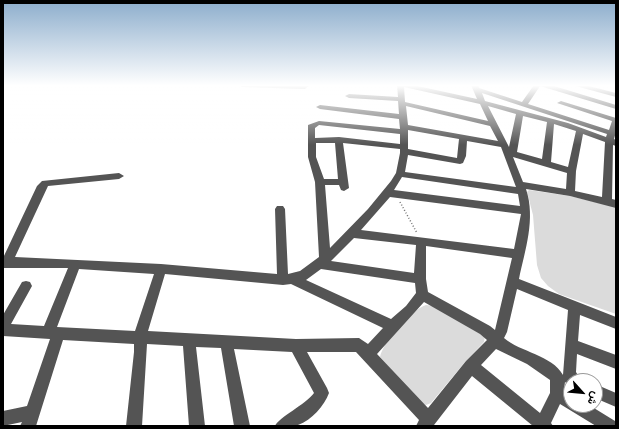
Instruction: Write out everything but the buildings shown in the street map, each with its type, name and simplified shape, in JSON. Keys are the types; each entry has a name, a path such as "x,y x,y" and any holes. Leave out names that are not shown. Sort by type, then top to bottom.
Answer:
{"street":[{"path":"119,176 45,183 42,186 5,262 160,269 288,279 304,275 323,262 350,233 391,194 400,174 403,149 404,125 402,105"},
{"path":"417,105 494,124"},
{"path":"26,286 3,328 296,346 359,345 426,424 501,332 524,231 526,211 521,188 508,150 484,105"},
{"path":"492,105 612,139"},
{"path":"527,105 612,139"},
{"path":"400,174 570,193 611,203 612,139 616,120 568,105"},
{"path":"320,107 463,137 572,170"},
{"path":"508,150 520,113"},
{"path":"546,163 551,121"},
{"path":"323,262 320,182 312,157 311,127 319,123 404,125"},
{"path":"570,193 572,170 580,130"},
{"path":"311,141 339,140 403,149 460,161 462,156 463,137"},
{"path":"320,182 344,185 339,140"},
{"path":"391,194 526,211"},
{"path":"280,209 288,279"},
{"path":"350,233 518,254"},
{"path":"368,354 393,326 410,310 422,295 420,279 421,241"},
{"path":"323,262 420,279"},
{"path":"3,419 30,419 53,332 75,264"},
{"path":"134,426 141,352 140,337 160,269"},
{"path":"288,279 393,326"},
{"path":"512,282 616,323"},
{"path":"422,295 485,330 503,346 532,359 563,381"},
{"path":"567,373 572,345 574,306"},
{"path":"190,340 198,426"},
{"path":"226,342 242,426"},
{"path":"572,345 616,362"},
{"path":"283,426 295,419 319,400 322,393 296,346"},
{"path":"472,366 544,425 563,387"},
{"path":"603,394 616,400"},
{"path":"588,413 610,426"}],"path":[{"path":"391,194 421,241"}],"shaded area":[{"path":"529,190 570,196 616,207 616,314 559,294 548,286 541,278 537,265 533,215 527,192"},
{"path":"426,305 434,306 485,336 484,342 465,362 431,403 426,405 422,404 380,357 386,343 398,327 413,313"}]}
